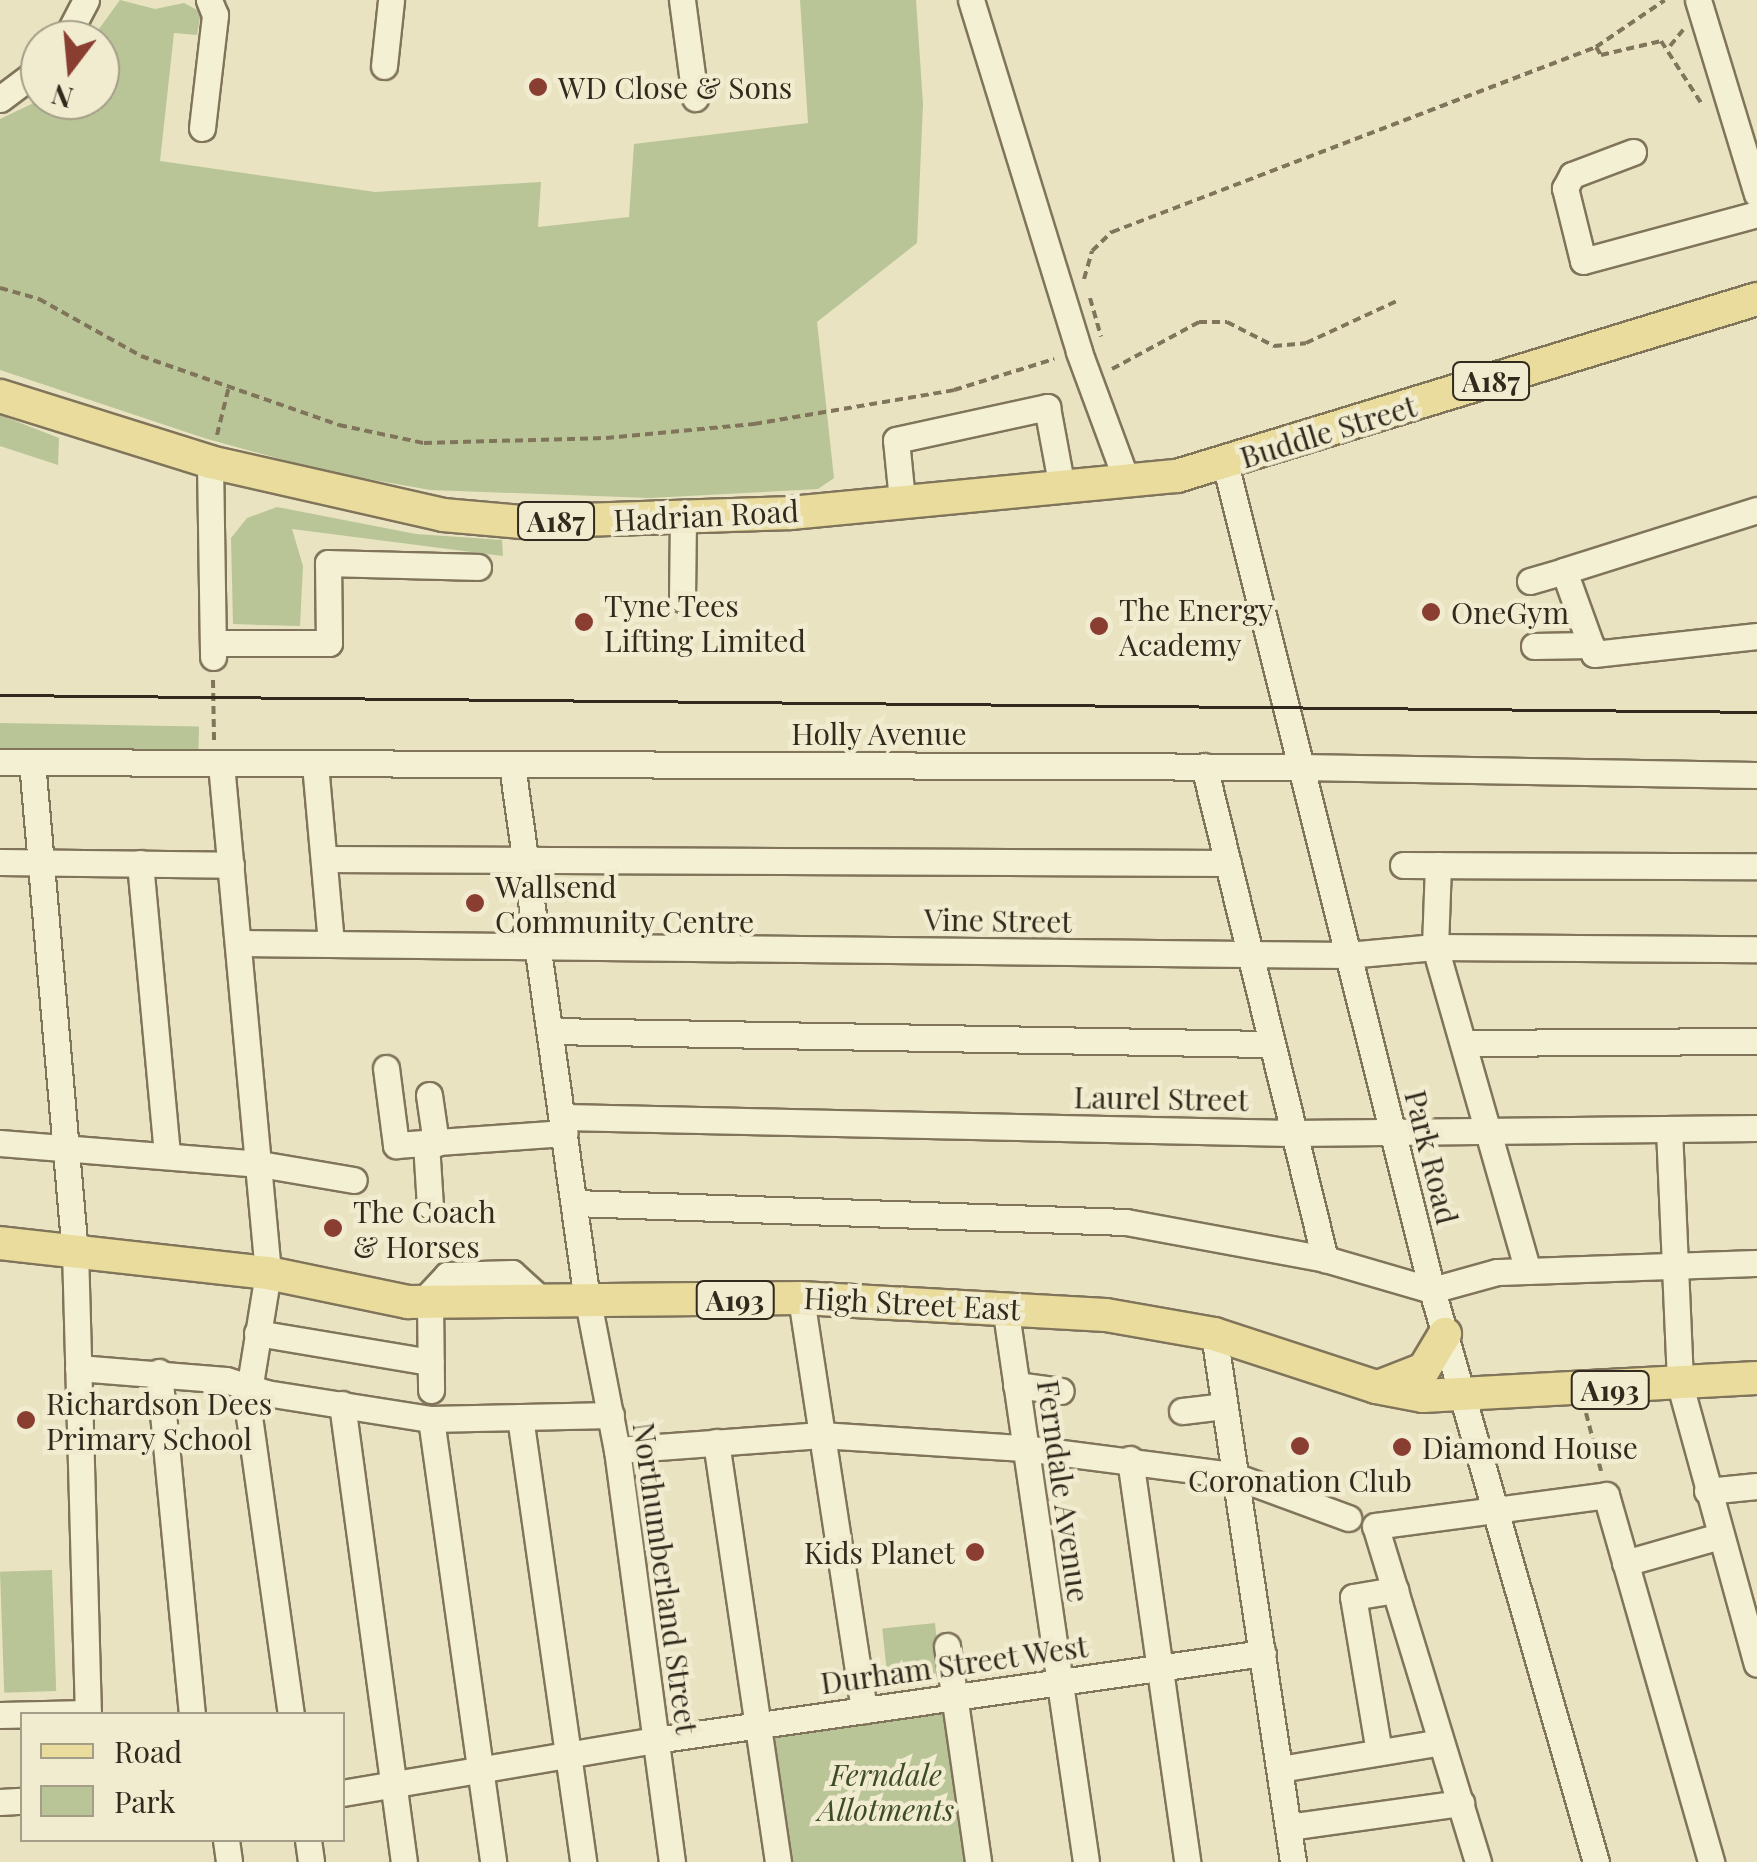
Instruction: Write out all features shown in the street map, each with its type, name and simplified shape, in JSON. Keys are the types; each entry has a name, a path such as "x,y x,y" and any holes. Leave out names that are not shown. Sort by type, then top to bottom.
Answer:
{"main road":[{"name":"Buddle Street","path":"1126,482 1226,463 1757,298"},
{"name":"Hadrian Road","path":"0,396 210,462 443,515 522,522 683,517 1126,482"},
{"name":"High Street East","path":"0,1243 268,1273 426,1302 590,1305 801,1298 1106,1314 1214,1334 1376,1387 1463,1398 1757,1378"},
{"path":"1376,1387 1424,1370 1445,1334"}],"street":[{"path":"202,128 214,15 209,0"},
{"path":"384,66 391,0"},
{"path":"682,0 695,98"},
{"path":"971,0 1078,352 1126,482"},
{"path":"1698,0 1757,194"},
{"path":"1633,152 1572,175 1565,188 1583,261 1757,214"},
{"path":"902,500 896,440 1047,407 1062,488"},
{"path":"210,462 213,650 329,643 328,563 478,567"},
{"name":"Park Road","path":"1226,463 1432,1290 1596,1862"},
{"path":"1530,581 1757,510"},
{"path":"682,598 683,517"},
{"path":"1564,571 1594,654 1757,636"},
{"path":"1534,646 1591,644"},
{"name":"Holly Avenue","path":"0,762 1300,766 1757,775"},
{"path":"32,762 75,1250 88,1712"},
{"path":"220,764 268,1273 247,1387 291,1712"},
{"path":"314,764 331,943"},
{"name":"Northumberland Street","path":"512,765 574,1203 618,1450 672,1862"},
{"path":"1204,766 1246,955 1324,1258"},
{"path":"324,858 1228,863"},
{"path":"0,862 231,865"},
{"path":"140,864 168,1156"},
{"path":"1403,864 1757,866"},
{"path":"1438,865 1435,947 1466,1042 1528,1272"},
{"name":"Vine Street","path":"238,943 1246,955 1348,955 1435,947 1757,949"},
{"path":"550,1031 1268,1044"},
{"path":"1466,1042 1757,1042"},
{"path":"386,1068 396,1145 431,1143"},
{"path":"429,1096 430,1206"},
{"name":"Laurel Street","path":"431,1143 564,1125 1291,1134 1489,1128 1757,1128"},
{"path":"1669,1129 1670,1266 1680,1385 1757,1664"},
{"path":"0,1142 260,1164 354,1180"},
{"path":"574,1203 1068,1217 1324,1258 1432,1290 1528,1272 1757,1262"},
{"path":"801,1298 864,1710"},
{"path":"426,1302 432,1390"},
{"name":"Ferndale Avenue","path":"1005,1306 1086,1862"},
{"path":"258,1333 431,1362"},
{"path":"1214,1334 1232,1475 1293,1862"},
{"path":"78,1368 159,1372 431,1418 611,1416"},
{"path":"159,1372 192,1712"},
{"path":"1016,1385 1061,1391"},
{"path":"342,1404 404,1862"},
{"path":"1182,1411 1224,1406"},
{"path":"520,1417 583,1862"},
{"path":"431,1418 493,1862"},
{"path":"618,1450 821,1435 1024,1448 1232,1475 1348,1518"},
{"path":"716,1442 778,1862"},
{"path":"1130,1460 1187,1862"},
{"path":"1707,1491 1757,1486"},
{"path":"1478,1862 1375,1526 1495,1506 1606,1495 1711,1862"},
{"path":"1625,1563 1720,1536"},
{"path":"1379,1752 1353,1597 1395,1590"},
{"path":"947,1646 978,1862"},
{"name":"Durham Street West","path":"345,1793 655,1740 1262,1653"},
{"path":"1280,1769 1441,1742"},
{"path":"1288,1827 1461,1804"}],"path":[{"path":"0,288 39,299 124,348 376,435 491,443 754,424 954,390 1078,352 1101,336 1084,271 1098,242 1112,232 1596,48 1666,0"},
{"path":"1596,48 1600,55 1661,41 1706,112"},
{"path":"1090,380 1199,322 1227,322 1274,346 1290,344 1397,301"},
{"path":"210,462 229,386"},
{"path":"213,650 220,764"},
{"path":"1581,1392 1606,1495"}],"green space":[{"path":"120,0 155,9 184,3 201,12 197,35 174,33 160,161 375,192 541,182 538,227 629,217 634,144 808,123 800,0 916,0 923,104 917,243 817,322 834,478 818,489 650,498 430,490 323,471 204,438 0,370 0,119 20,110 20,120 120,120 120,20 106,20"},
{"path":"0,415 59,438 58,465 0,446"},
{"path":"277,507 416,534 502,540 503,556 292,529 303,566 300,626 233,624 231,538 247,518"},
{"path":"0,723 199,726 198,756 0,753"},
{"path":"52,1570 56,1691 4,1693 0,1572"},
{"path":"935,1623 941,1677 888,1682 882,1629"},
{"name":"Ferndale Allotments","path":"949,1711 971,1862 791,1862 773,1735"}],"tram line":[{"path":"0,695 1757,712"}],"place":[{"name":"WD Close & Sons","path":"538,87"},
{"name":"OneGym","path":"1431,612"},
{"name":"Tyne Tees Lifting Limited","path":"584,622"},
{"name":"The Energy Academy","path":"1099,626"},
{"name":"Wallsend Community Centre","path":"475,903"},
{"name":"The Coach & Horses","path":"333,1228"},
{"name":"Richardson Dees Primary School","path":"26,1420"},
{"name":"Coronation Club","path":"1300,1446"},
{"name":"Diamond House","path":"1402,1447"},
{"name":"Kids Planet","path":"975,1552"}]}
